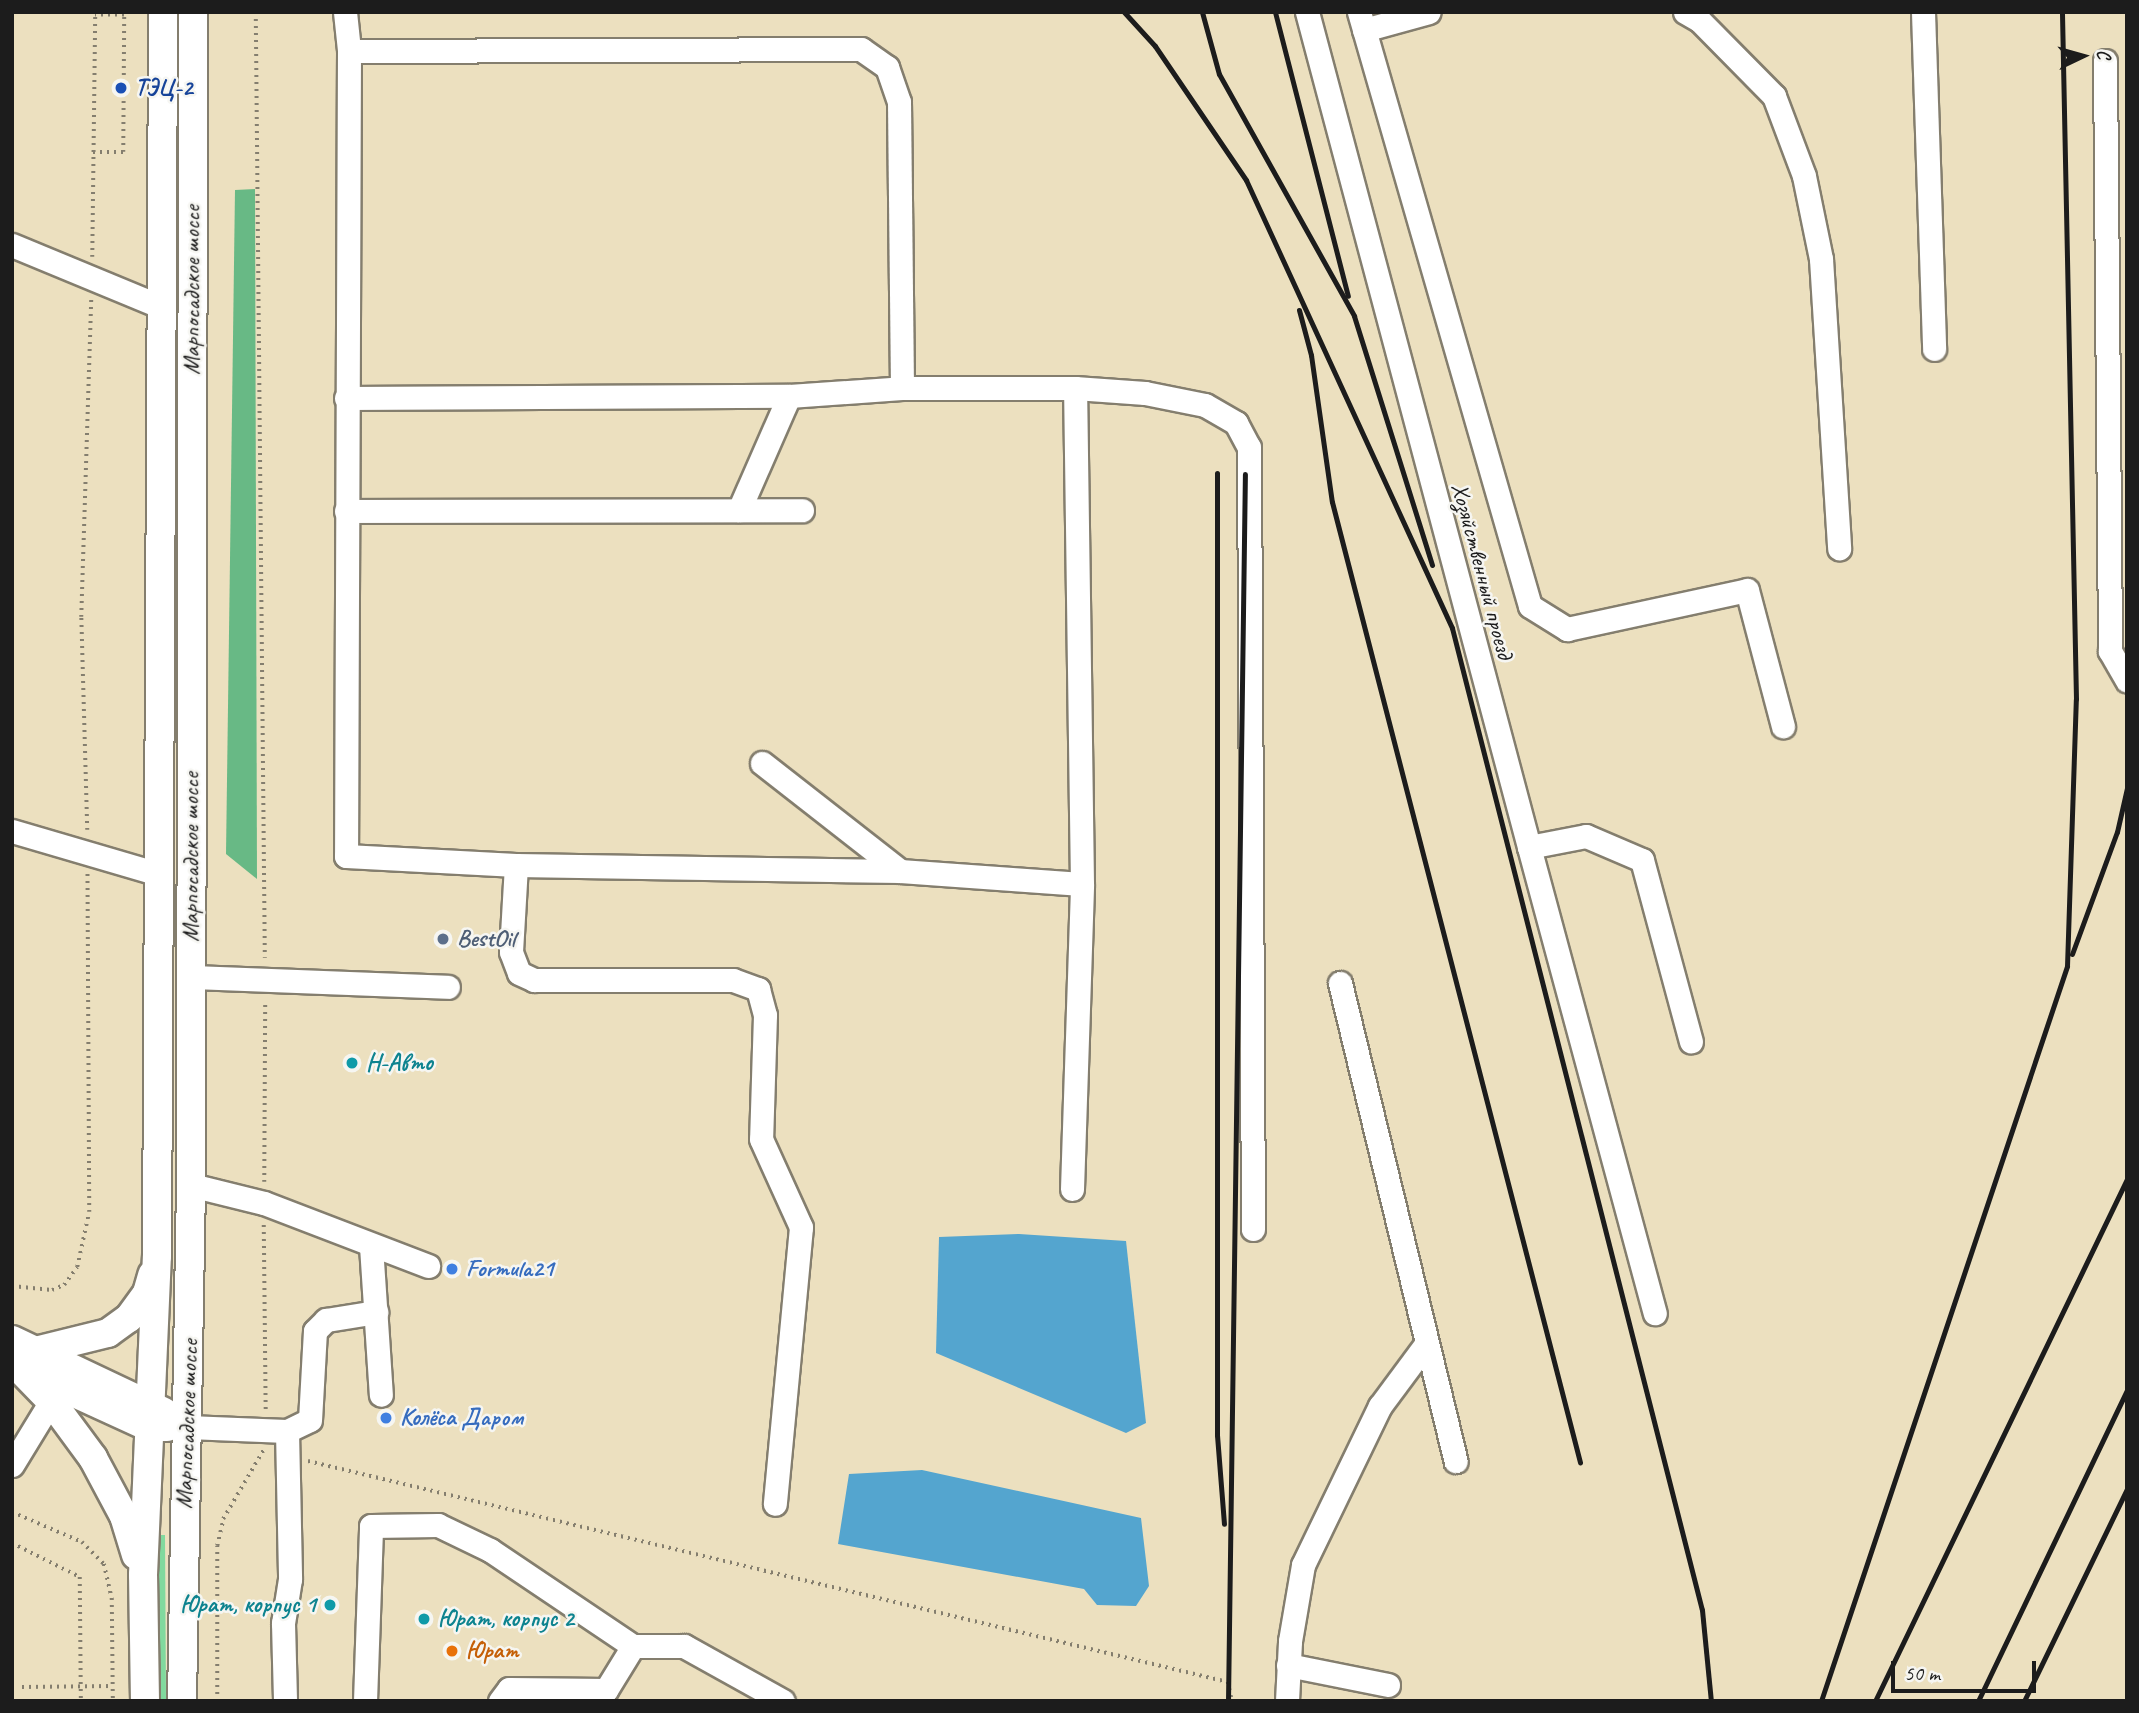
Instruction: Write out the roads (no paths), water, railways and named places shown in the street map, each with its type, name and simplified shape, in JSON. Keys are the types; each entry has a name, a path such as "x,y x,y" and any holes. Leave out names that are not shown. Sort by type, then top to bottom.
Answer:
{"main road":[{"name":"Марпосадское шоссе","path":"145,1701 143,1575 157,1256 163,12"},
{"name":"Марпосадское шоссе","path":"182,1701 191,1185 193,12"},
{"path":"19,1355 81,1343 108,1333 129,1318 147,1293 157,1256"},
{"path":"19,1355 93,1458 118,1504 143,1575"},
{"path":"19,1355 149,1415 187,1427"}],"street":[{"path":"345,12 349,51 346,856 516,865 900,871 1082,884"},
{"name":"Хозяйственный проезд","path":"1307,12 1655,1313"},
{"path":"1429,12 1361,21 1530,606 1567,629 1747,590 1783,726"},
{"path":"1685,12 1699,20 1774,96 1804,176 1821,259 1839,548"},
{"path":"1923,12 1934,349"},
{"path":"349,51 861,50 887,67 899,103 902,388"},
{"path":"2105,61 2110,651 2127,681"},
{"path":"12,245 162,307"},
{"path":"346,398 789,396 902,388 1075,388 1145,393 1205,405 1236,423 1249,447 1253,1229"},
{"path":"1072,1189 1082,884 1075,388"},
{"path":"739,510 789,396"},
{"path":"346,511 802,510"},
{"path":"762,763 900,871"},
{"path":"12,831 159,874"},
{"path":"1529,847 1586,836 1642,860 1691,1041"},
{"path":"516,865 511,952 519,973 534,980 733,980 758,989 765,1015 761,1139 801,1227 775,1504"},
{"path":"191,977 448,987"},
{"path":"1340,983 1456,1461"},
{"path":"191,1185 264,1203 428,1266"},
{"path":"372,1246 381,1395"},
{"path":"187,1427 288,1431 310,1420 315,1331 326,1320 376,1312"},
{"path":"1287,1701 1288,1665 1303,1565 1380,1406 1426,1344"},
{"path":"12,1465 51,1401"},
{"path":"285,1701 288,1431"},
{"path":"365,1701 371,1525 438,1525 491,1550 633,1646 684,1646 783,1701"},
{"path":"500,1701 509,1689 606,1690 633,1646"},
{"path":"1288,1665 1388,1685"}],"water":[{"path":"1019,1234 1126,1241 1146,1423 1126,1433 936,1353 939,1237"},
{"path":"922,1470 1141,1518 1149,1586 1136,1606 1097,1605 1084,1589 838,1544 849,1474"}],"railway":[{"path":"1124,12 1155,46 1246,180 1452,628 1702,1610 1711,1701"},
{"path":"1202,12 1219,74 1354,316 1432,565"},
{"path":"1275,12 1348,296"},
{"path":"1821,1701 2067,966 2076,699 2062,12"},
{"path":"1299,310 1311,355 1332,502 1580,1462"},
{"path":"1217,473 1217,1435 1224,1524"},
{"path":"1228,1701 1245,474"},
{"path":"2072,954 2117,832 2127,788"},
{"path":"1875,1701 2127,1179"},
{"path":"1978,1701 2127,1390"},
{"path":"2024,1701 2127,1489"}],"place":[{"name":"ТЭЦ-2","path":"121,88"},
{"name":"BestOil","path":"443,939"},
{"name":"Н-Авто","path":"352,1063"},
{"name":"Formula21","path":"452,1269"},
{"name":"Колёса Даром","path":"386,1418"},
{"name":"Юрат, корпус 1","path":"330,1605"},
{"name":"Юрат, корпус 2","path":"424,1619"},
{"name":"Юрат","path":"452,1651"}]}
